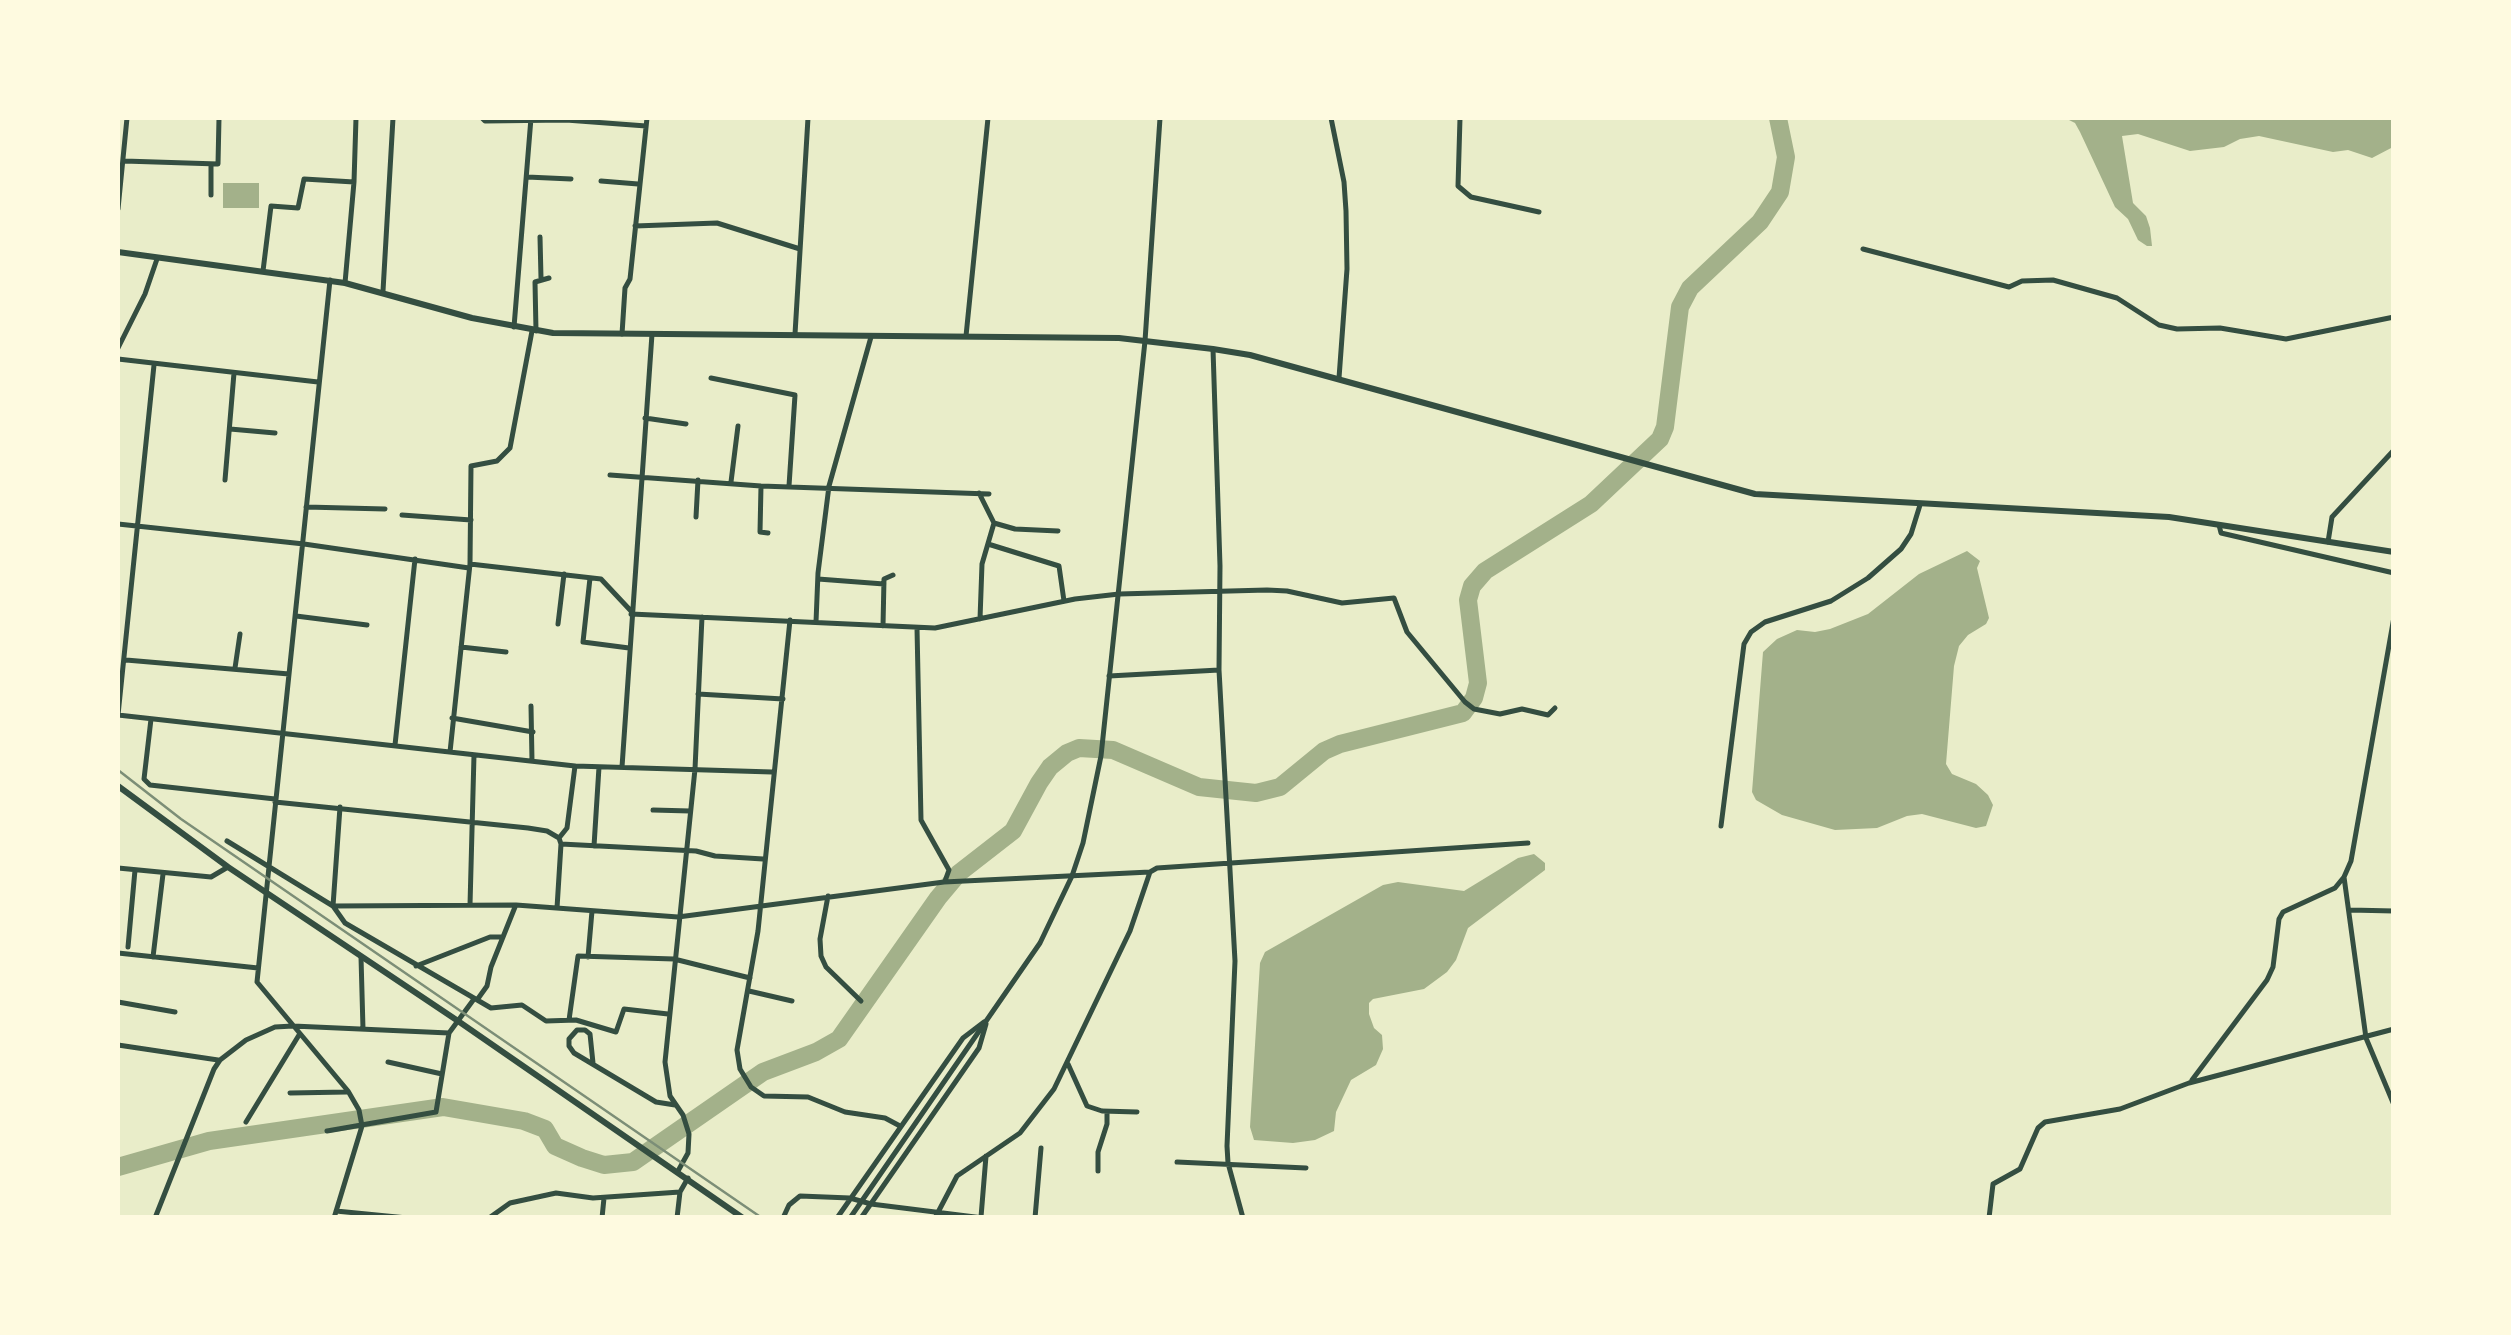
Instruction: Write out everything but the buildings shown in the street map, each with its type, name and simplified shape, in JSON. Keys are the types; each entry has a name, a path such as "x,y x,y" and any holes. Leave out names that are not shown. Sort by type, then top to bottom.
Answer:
{"main road":[{"path":"118,252 330,280 534,331 966,336 1145,341 1213,348 1755,494 2169,517 2394,552"},
{"path":"118,786 268,895 742,1218"}],"street":[{"path":"118,209 127,118"},
{"path":"124,162 218,164 219,118"},
{"path":"345,283 356,118"},
{"path":"383,291 394,118"},
{"path":"482,118 566,119 646,126"},
{"path":"622,334 647,118"},
{"path":"795,335 808,118"},
{"path":"966,336 988,118"},
{"path":"850,1218 1040,943 1072,876 1092,813 1145,341 1160,118"},
{"path":"1331,118 1346,211 1347,269 1338,381"},
{"path":"1460,118 1458,186 1470,197 1539,212"},
{"path":"514,327 531,120"},
{"path":"211,195 212,164"},
{"path":"528,177 571,179"},
{"path":"263,271 270,206 298,208 304,179 354,182"},
{"path":"601,181 639,184"},
{"path":"635,226 717,222 800,249"},
{"path":"540,237 540,278"},
{"path":"1863,249 2009,287 2022,281 2053,280 2117,298 2158,324 2177,330 2220,328 2286,339 2394,317"},
{"path":"118,348 145,294 156,258"},
{"path":"450,752 469,566 471,466 497,460 510,448 534,331 535,282 549,278"},
{"path":"330,280 257,982 359,1110 362,1125 335,1214 407,1218"},
{"path":"622,767 652,334"},
{"path":"816,622 829,486 871,336"},
{"path":"1213,348 1220,593 1218,670 1235,1002 1228,1163 1243,1218"},
{"path":"118,359 319,382"},
{"path":"154,365 118,715 575,766 772,772"},
{"path":"225,480 234,373"},
{"path":"711,378 795,395 788,486"},
{"path":"645,418 686,424"},
{"path":"731,482 738,426"},
{"path":"230,429 275,433"},
{"path":"2328,542 2332,517 2394,450"},
{"path":"610,474 761,486 989,494"},
{"path":"696,517 698,480"},
{"path":"761,486 760,532 768,533"},
{"path":"980,493 994,524 982,564 980,619"},
{"path":"1722,826 1744,644 1765,622 1830,601 1868,578 1901,549 1920,505"},
{"path":"306,507 385,509"},
{"path":"402,515 471,520"},
{"path":"118,524 601,579 631,612 702,617 917,628 1118,594 1287,590 1342,603 1394,598 1407,632 1474,709 1500,714 1522,709 1548,714 1555,708"},
{"path":"994,524 1014,530 1058,531"},
{"path":"2219,525 2221,533 2394,574"},
{"path":"988,544 1059,566 1064,601"},
{"path":"394,746 415,559"},
{"path":"558,624 564,574"},
{"path":"884,626 884,584 887,576 893,574"},
{"path":"590,578 583,642 629,648"},
{"path":"818,579 884,584"},
{"path":"296,616 366,625"},
{"path":"678,1171 688,1152 689,1134 665,1078 668,1014 694,770 702,617"},
{"path":"2189,1082 2267,980 2284,912 2335,888 2344,877 2351,861 2394,617"},
{"path":"790,620 759,905 737,1050 742,1075 764,1096 808,1097 845,1112 885,1118 900,1126"},
{"path":"917,628 921,820 949,870 946,882"},
{"path":"118,633 128,634"},
{"path":"234,668 240,634"},
{"path":"461,647 506,652"},
{"path":"126,660 290,674"},
{"path":"1109,676 1218,670"},
{"path":"698,694 783,699"},
{"path":"531,706 532,761"},
{"path":"452,718 533,732"},
{"path":"151,719 144,778 150,785 472,820 547,831 560,841 594,846 763,859"},
{"path":"470,905 474,754"},
{"path":"557,908 560,841 567,828 575,766"},
{"path":"594,846 599,767"},
{"path":"333,906 340,807"},
{"path":"653,810 690,811"},
{"path":"227,841 333,906 346,922 491,1008 522,1005 546,1022 569,1020 616,1032 624,1009 668,1014"},
{"path":"333,906 516,906 678,917 946,882 1150,872 1158,868 1528,843"},
{"path":"118,868 211,876 228,867"},
{"path":"128,947 135,870"},
{"path":"937,1215 956,1176 1020,1133 1054,1090 1135,918 1150,872"},
{"path":"154,957 162,874"},
{"path":"2344,877 2366,1038 2394,1104"},
{"path":"828,896 820,939 822,956 826,967 861,1002"},
{"path":"327,1131 436,1110 449,1032 487,986 516,906"},
{"path":"2350,910 2394,911"},
{"path":"588,957 592,911"},
{"path":"416,966 502,937"},
{"path":"118,953 258,968"},
{"path":"569,1020 578,956 674,959 750,978"},
{"path":"362,957 363,1029"},
{"path":"748,991 792,1001"},
{"path":"118,1002 175,1012"},
{"path":"836,1218 963,1038 986,1021"},
{"path":"861,1218 979,1048 986,1021"},
{"path":"155,1218 220,1060 261,1032 292,1026 449,1032"},
{"path":"1989,1218 1993,1184 2020,1170 2045,1122 2120,1109 2189,1082 2394,1029"},
{"path":"593,1062 590,1034 576,1030 569,1046 574,1054 656,1102 675,1105"},
{"path":"246,1122 299,1035"},
{"path":"118,1045 220,1060"},
{"path":"388,1062 442,1074"},
{"path":"1068,1064 1087,1106 1108,1112 1137,1112"},
{"path":"290,1093 348,1092"},
{"path":"1098,1171 1098,1152 1108,1112"},
{"path":"1035,1218 1041,1148"},
{"path":"783,1218 800,1196 850,1198 937,1215 982,1217 986,1156"},
{"path":"1177,1162 1306,1168"},
{"path":"677,1218 680,1192 688,1178"},
{"path":"489,1218 510,1202 556,1193 604,1198 680,1192"},
{"path":"602,1218 604,1198"}],"shaded area":[{"path":"2065,118 2393,118 2393,147 2372,158 2348,150 2333,152 2259,136 2224,147 2190,151 2138,134 2122,136 2133,203 2146,216 2150,228 2152,246 2147,246 2138,240 2128,219 2115,207 2075,123"},
{"path":"223,183 259,183 259,208 223,208"},
{"path":"1967,551 1980,561 1977,568 1989,618 1959,646 1946,764 1952,774 1976,784 1988,795 1993,805 1986,826 1976,828 1922,814 1877,828 1835,830 1782,815 1756,800 1752,792 1763,652 1777,639 1797,630 1830,629 1868,614 1919,574"},
{"path":"1534,854 1545,863 1545,870 1468,928 1447,972 1424,989 1369,1003 1369,1014 1374,1028 1382,1035 1383,1049 1376,1065 1351,1080 1336,1112 1334,1131 1315,1140 1293,1143 1254,1140 1250,1127 1260,963 1265,952 1383,885 1398,882 1464,891 1518,858"}],"waterway":[{"path":"118,1167 209,1141 443,1107 524,1121 545,1129 555,1146 604,1165 633,1162 763,1072 839,1039 938,898 959,873 1013,831 1050,767 1067,753 1079,748 1113,750 1199,787 1256,793 1280,787 1324,751 1340,744 1463,713 1474,698 1478,683 1468,600 1472,586 1485,571 1591,504 1660,439 1665,427 1680,307 1690,288 1760,222 1780,192 1786,157 1778,118"}],"railway":[{"path":"118,770 181,819 762,1218"}]}
